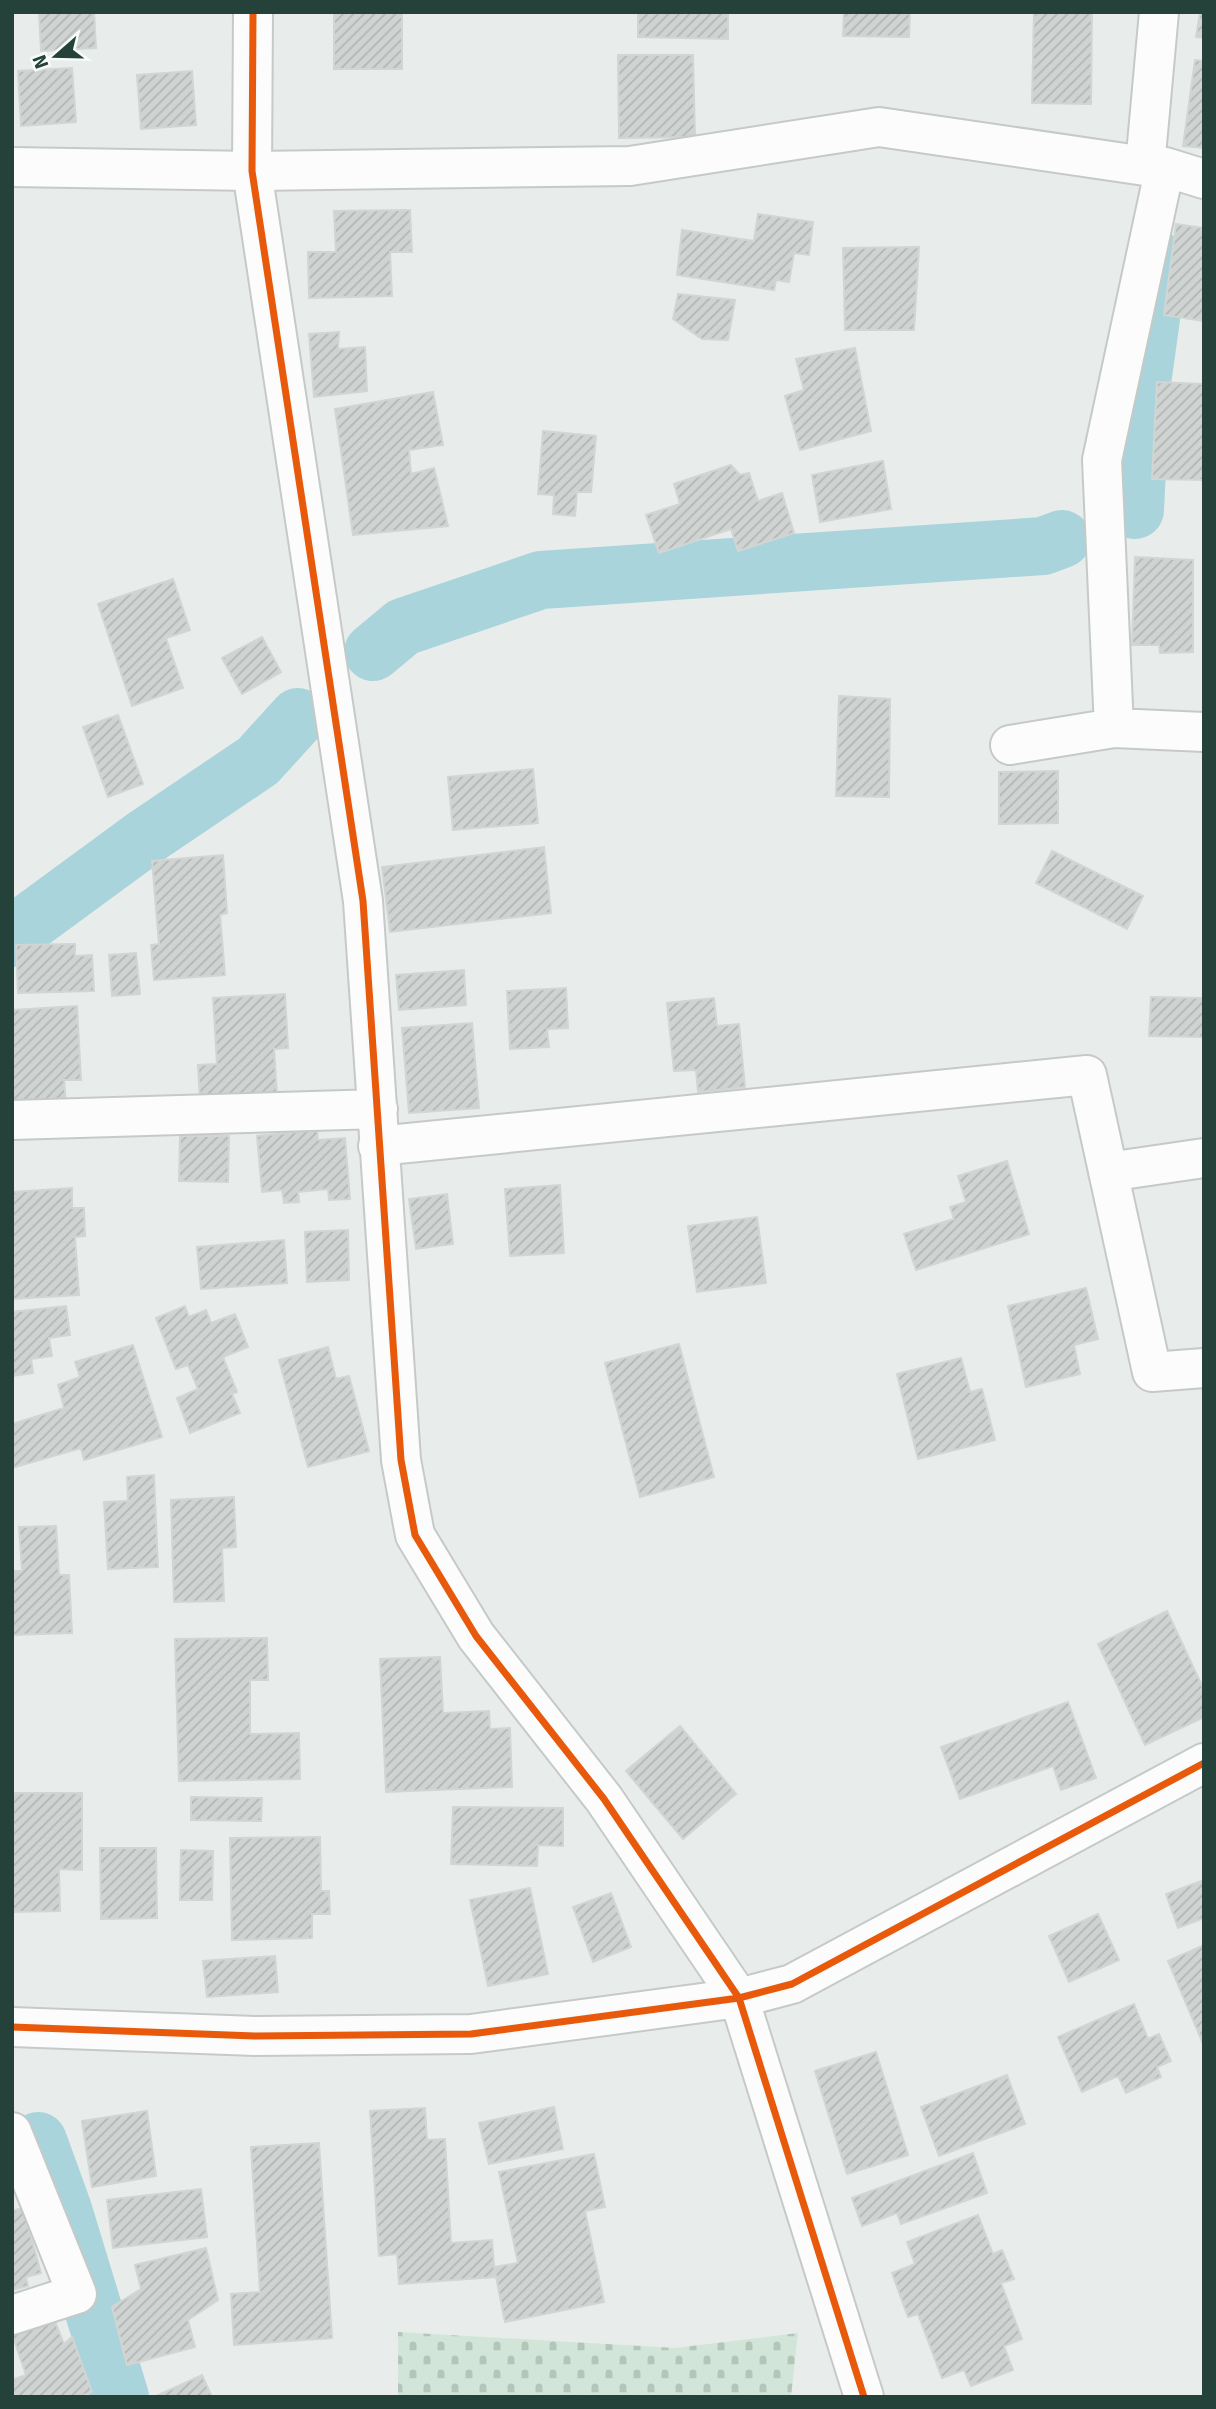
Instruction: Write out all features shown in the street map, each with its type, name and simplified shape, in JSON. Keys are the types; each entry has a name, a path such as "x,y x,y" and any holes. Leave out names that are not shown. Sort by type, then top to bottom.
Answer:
{"street":[{"path":"254,12 252,171 363,901 401,1460 415,1535 476,1636 604,1799 739,1998 864,2397"},
{"path":"1114,728 1102,460 1155,167 1158,12"},
{"path":"12,167 252,171 630,166 879,127 1155,167 1204,178"},
{"path":"1010,745 1114,728 1204,732"},
{"path":"12,1120 378,1127 1087,1075 1152,1372 1204,1368"},
{"path":"1108,1172 1204,1158"},
{"path":"12,2027 255,2036 471,2034 739,1998 792,1984 1204,1763"},
{"path":"12,2132 77,2294 12,2315"}],"green space":[{"path":"398,2332 675,2348 798,2333 791,2397 398,2397"}],"building":[{"path":"39,12 94,12 96,48 41,51"},
{"path":"334,12 402,12 402,69 334,69"},
{"path":"638,12 728,12 728,39 638,37"},
{"path":"844,12 910,12 909,37 843,36"},
{"path":"1034,12 1092,12 1091,104 1032,103"},
{"path":"1200,12 1204,12 1204,38 1196,37"},
{"path":"618,55 693,55 695,137 619,138"},
{"path":"1195,60 1204,61 1204,148 1183,146"},
{"path":"72,68 76,122 21,126 18,71"},
{"path":"192,71 196,125 141,129 137,75"},
{"path":"410,210 412,252 390,252 392,296 309,298 308,252 336,252 334,211"},
{"path":"758,214 813,222 809,255 794,253 789,282 776,280 774,290 677,275 682,230 754,241"},
{"path":"1176,224 1204,228 1204,321 1164,315"},
{"path":"919,247 914,330 845,330 843,248"},
{"path":"678,294 735,300 728,340 702,339 673,319"},
{"path":"339,332 338,349 365,347 367,391 314,397 309,334"},
{"path":"855,348 871,431 800,450 785,396 804,390 796,359"},
{"path":"1157,382 1204,384 1204,480 1152,479"},
{"path":"433,392 443,445 409,450 411,474 434,468 448,526 353,535 335,409"},
{"path":"543,431 596,436 591,492 577,492 575,516 553,514 554,495 538,494"},
{"path":"883,461 891,509 820,522 812,475"},
{"path":"731,465 740,475 749,473 758,501 782,493 794,533 738,551 731,529 659,553 646,515 680,504 674,484"},
{"path":"1135,557 1193,560 1193,652 1160,653 1159,645 1132,645"},
{"path":"173,579 190,630 166,638 183,688 132,706 98,604"},
{"path":"262,637 281,672 242,694 222,658"},
{"path":"839,696 890,699 889,797 836,796"},
{"path":"118,715 143,784 108,797 83,727"},
{"path":"533,769 538,823 453,830 448,777"},
{"path":"1058,771 1058,823 999,824 999,772"},
{"path":"544,847 551,913 390,932 382,867"},
{"path":"1052,851 1143,896 1127,929 1036,883"},
{"path":"223,855 227,913 220,915 225,975 154,980 151,945 159,944 152,861"},
{"path":"75,944 75,956 92,955 94,991 18,993 16,945"},
{"path":"136,953 140,994 112,996 109,955"},
{"path":"464,970 466,1005 399,1010 396,975"},
{"path":"566,988 568,1028 547,1029 549,1047 510,1049 507,991"},
{"path":"285,994 288,1048 274,1049 277,1096 200,1100 198,1065 217,1064 213,998"},
{"path":"1151,997 1204,998 1204,1037 1149,1036"},
{"path":"714,998 717,1026 739,1024 745,1087 698,1092 696,1070 674,1071 667,1003"},
{"path":"77,1006 81,1080 64,1080 66,1103 12,1106 12,1010"},
{"path":"472,1023 479,1108 409,1113 402,1028"},
{"path":"317,1130 318,1140 345,1138 350,1199 329,1200 328,1189 298,1192 299,1202 284,1203 282,1190 262,1192 257,1136"},
{"path":"180,1136 229,1136 228,1182 179,1181"},
{"path":"1007,1161 1029,1234 916,1270 904,1234 954,1219 950,1207 966,1202 958,1176"},
{"path":"560,1185 564,1253 510,1256 505,1189"},
{"path":"72,1188 72,1208 84,1208 85,1236 75,1237 79,1295 12,1299 12,1192"},
{"path":"447,1194 453,1244 416,1249 409,1199"},
{"path":"757,1217 766,1283 697,1292 688,1226"},
{"path":"348,1230 349,1280 307,1282 305,1232"},
{"path":"284,1240 287,1283 201,1289 197,1247"},
{"path":"1086,1288 1098,1339 1074,1345 1080,1374 1026,1387 1008,1306"},
{"path":"66,1306 70,1335 49,1338 52,1356 31,1359 33,1373 12,1376 12,1312"},
{"path":"185,1306 189,1317 206,1310 211,1323 235,1314 248,1347 223,1357 237,1392 232,1394 240,1413 190,1433 177,1398 198,1389 188,1365 176,1369 156,1318"},
{"path":"679,1344 714,1477 640,1497 605,1363"},
{"path":"133,1345 162,1437 84,1460 81,1448 12,1468 12,1424 64,1408 58,1385 80,1377 75,1362"},
{"path":"328,1347 336,1379 349,1376 369,1451 308,1467 279,1360"},
{"path":"961,1358 970,1392 982,1389 995,1440 918,1459 897,1374"},
{"path":"154,1475 158,1567 108,1569 104,1502 128,1501 127,1477"},
{"path":"234,1497 236,1547 222,1548 224,1601 174,1602 171,1500"},
{"path":"56,1526 59,1575 69,1575 72,1633 12,1635 12,1571 22,1571 19,1527"},
{"path":"1167,1611 1204,1690 1204,1717 1145,1745 1098,1644"},
{"path":"267,1638 268,1680 250,1680 250,1734 299,1733 300,1779 179,1781 175,1639"},
{"path":"440,1657 443,1713 489,1711 490,1729 510,1728 512,1787 386,1792 380,1659"},
{"path":"1068,1702 1096,1778 1061,1790 1053,1766 960,1799 941,1747"},
{"path":"680,1726 736,1794 683,1839 626,1771"},
{"path":"12,1793 82,1793 82,1870 59,1869 60,1911 12,1912"},
{"path":"191,1797 262,1798 261,1821 191,1820"},
{"path":"453,1807 563,1808 563,1846 538,1845 537,1866 451,1864"},
{"path":"320,1837 321,1891 329,1891 330,1914 312,1914 312,1938 232,1940 230,1838"},
{"path":"100,1848 156,1848 157,1918 101,1919"},
{"path":"181,1850 213,1851 212,1900 180,1900"},
{"path":"1204,1880 1204,1918 1178,1928 1166,1894"},
{"path":"530,1888 548,1974 488,1986 470,1900"},
{"path":"611,1893 631,1947 593,1962 573,1907"},
{"path":"1098,1914 1119,1960 1069,1982 1049,1936"},
{"path":"1204,1945 1204,2046 1168,1961"},
{"path":"275,1956 278,1992 207,1997 203,1961"},
{"path":"1134,2004 1148,2039 1159,2034 1171,2061 1157,2067 1161,2077 1126,2093 1118,2076 1082,2092 1058,2037"},
{"path":"876,2052 908,2155 847,2174 815,2071"},
{"path":"1007,2075 1025,2124 939,2156 921,2107"},
{"path":"554,2107 563,2149 489,2164 479,2123"},
{"path":"425,2108 427,2140 445,2139 451,2243 492,2240 495,2277 399,2284 397,2254 379,2256 370,2111"},
{"path":"147,2111 156,2176 92,2187 82,2121"},
{"path":"319,2143 332,2338 234,2345 231,2294 260,2292 251,2147"},
{"path":"973,2153 987,2193 901,2224 897,2213 862,2226 852,2198"},
{"path":"594,2154 605,2207 585,2211 604,2302 505,2322 494,2267 518,2263 499,2172"},
{"path":"201,2189 207,2237 113,2248 107,2200"},
{"path":"23,2208 41,2273 26,2277 28,2286 12,2290 12,2211"},
{"path":"978,2215 993,2254 1002,2250 1014,2279 1001,2283 1022,2339 1004,2346 1013,2370 971,2386 964,2370 942,2378 918,2314 908,2317 892,2273 915,2264 907,2242"},
{"path":"206,2248 218,2300 188,2320 195,2347 127,2365 112,2307 141,2289 135,2265"},
{"path":"54,2319 64,2344 72,2337 92,2392 78,2397 12,2397 12,2380 26,2375 12,2334"},
{"path":"202,2375 212,2397 154,2397"}],"waterway":[{"path":"1135,510 1141,390 1159,261"},
{"path":"373,652 403,627 541,580 1043,546 1062,539"},
{"path":"12,938 23,927 147,836 258,761 298,717"},
{"path":"38,2141 63,2210 120,2397"}],"cycle path":[{"path":"253,12 252,171 363,901 401,1460 415,1535 476,1636 604,1799 739,1998 864,2397"},
{"path":"12,2027 255,2036 471,2034 739,1998 792,1984 1204,1763"}]}
